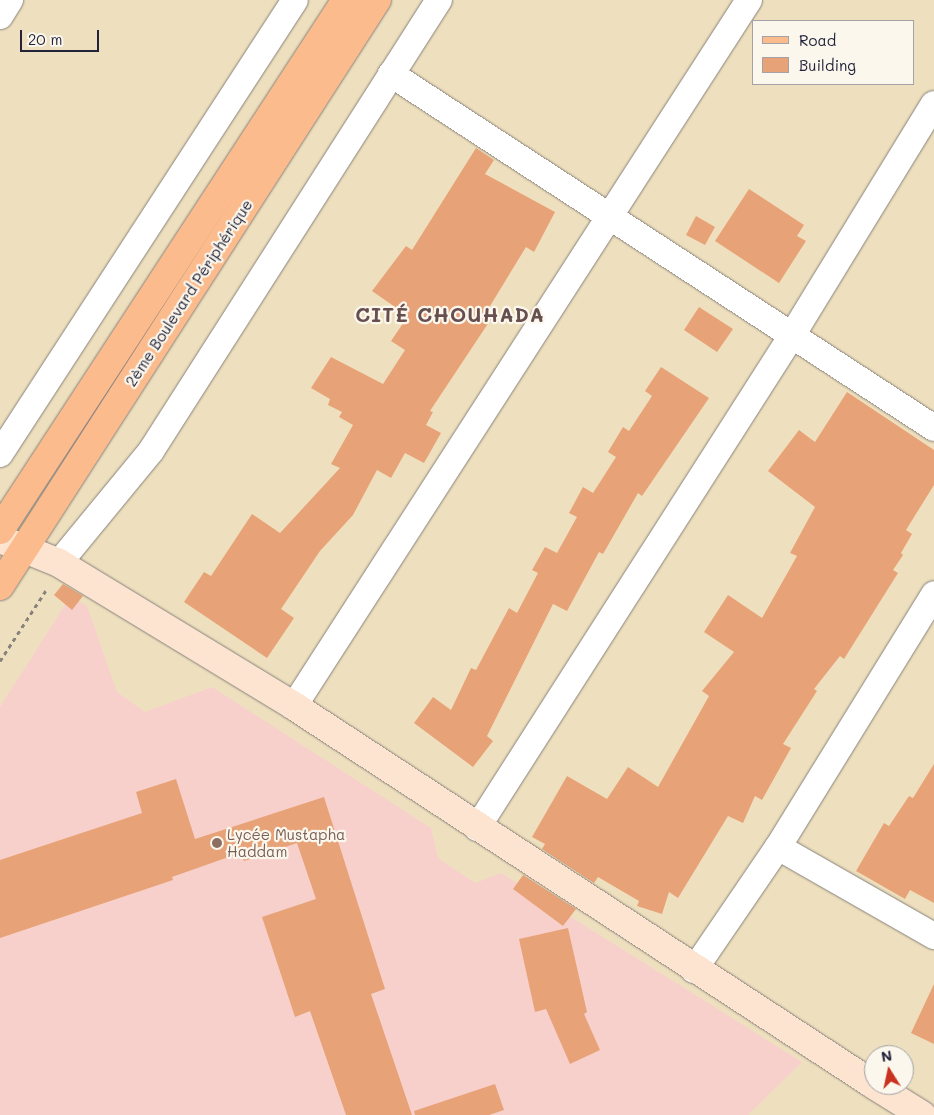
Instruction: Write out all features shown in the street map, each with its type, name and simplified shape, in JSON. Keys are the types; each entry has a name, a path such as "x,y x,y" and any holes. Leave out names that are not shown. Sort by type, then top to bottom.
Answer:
{"main road":[{"name":"2ème Boulevard Périphérique","path":"0,530 346,0"},
{"name":"2ème Boulevard Périphérique","path":"0,586 12,544 377,0"}],"street":[{"path":"0,16 10,0"},
{"path":"54,574 151,451 439,0"},
{"path":"294,706 748,0"},
{"path":"0,454 283,4"},
{"path":"392,74 609,214 791,337 934,428"},
{"path":"477,828 791,337 934,104"},
{"path":"12,544 54,574 294,706 694,970 864,1079"},
{"path":"694,970 778,847 934,594"},
{"path":"778,847 934,936"},
{"path":"890,1095 922,1115"}],"path":[{"path":"0,661 54,574"}],"shaded area":[{"name":"Lycée Mustapha Haddam","path":"70,597 87,606 117,692 145,712 212,687 431,828 438,858 475,883 501,873 802,1062 748,1115 0,1115 0,707"}],"building":[{"path":"476,148 494,160 485,174 555,212 534,252 526,247 487,311 493,316 430,411 433,412 426,425 441,433 424,463 405,453 391,478 377,470 353,515 320,551 281,609 294,618 267,658 184,602 204,572 211,576 252,514 280,533 340,468 331,464 353,425 339,417 342,412 328,405 330,399 311,388 331,357 383,384 405,350 391,341 408,316 372,291 406,246 412,250"},
{"path":"749,189 804,225 797,236 806,241 779,283 715,241"},
{"path":"696,216 715,227 705,245 686,235"},
{"path":"699,307 733,329 717,352 684,330"},
{"path":"661,367 709,398 642,496 638,493 603,554 599,552 567,611 553,604 487,736 493,741 473,767 414,723 433,697 451,710 471,668 476,670 509,608 517,613 538,573 532,570 545,547 557,553 577,517 569,513 583,487 593,493 616,457 608,452 623,427 629,431 652,396 645,391"},
{"path":"847,392 934,450 934,485 906,530 912,534 901,553 903,555 893,570 898,573 844,659 840,656 814,689 817,691 783,744 791,748 762,800 755,796 743,823 728,816 678,898 669,892 662,914 637,906 639,901 598,877 594,883 542,849 545,844 532,837 567,776 607,799 628,767 658,787 709,696 702,691 734,652 704,632 728,595 762,618 797,556 790,553 815,507 768,471 799,430 815,442"},
{"path":"63,584 83,596 72,610 54,595"},
{"path":"934,764 934,903 910,890 905,899 856,871 884,823 889,826 909,796 913,798"},
{"path":"176,779 195,839 324,797 385,989 371,994 412,1115 346,1115 310,1011 295,1017 262,917 316,899 297,843 244,861 240,853 172,877 173,880 0,938 0,860 142,813 136,792"},
{"path":"523,875 576,909 563,926 513,889"},
{"path":"568,928 587,1012 584,1014 600,1050 570,1064 546,1009 535,1012 519,939"},
{"path":"934,984 934,1044 911,1033"},
{"path":"495,1084 504,1110 489,1115 415,1115 414,1111"}],"place":[{"name":"Lycée Mustapha Haddam","path":"217,843"}],"district":[{"name":"CITÉ CHOUHADA","path":"450,314"}]}
